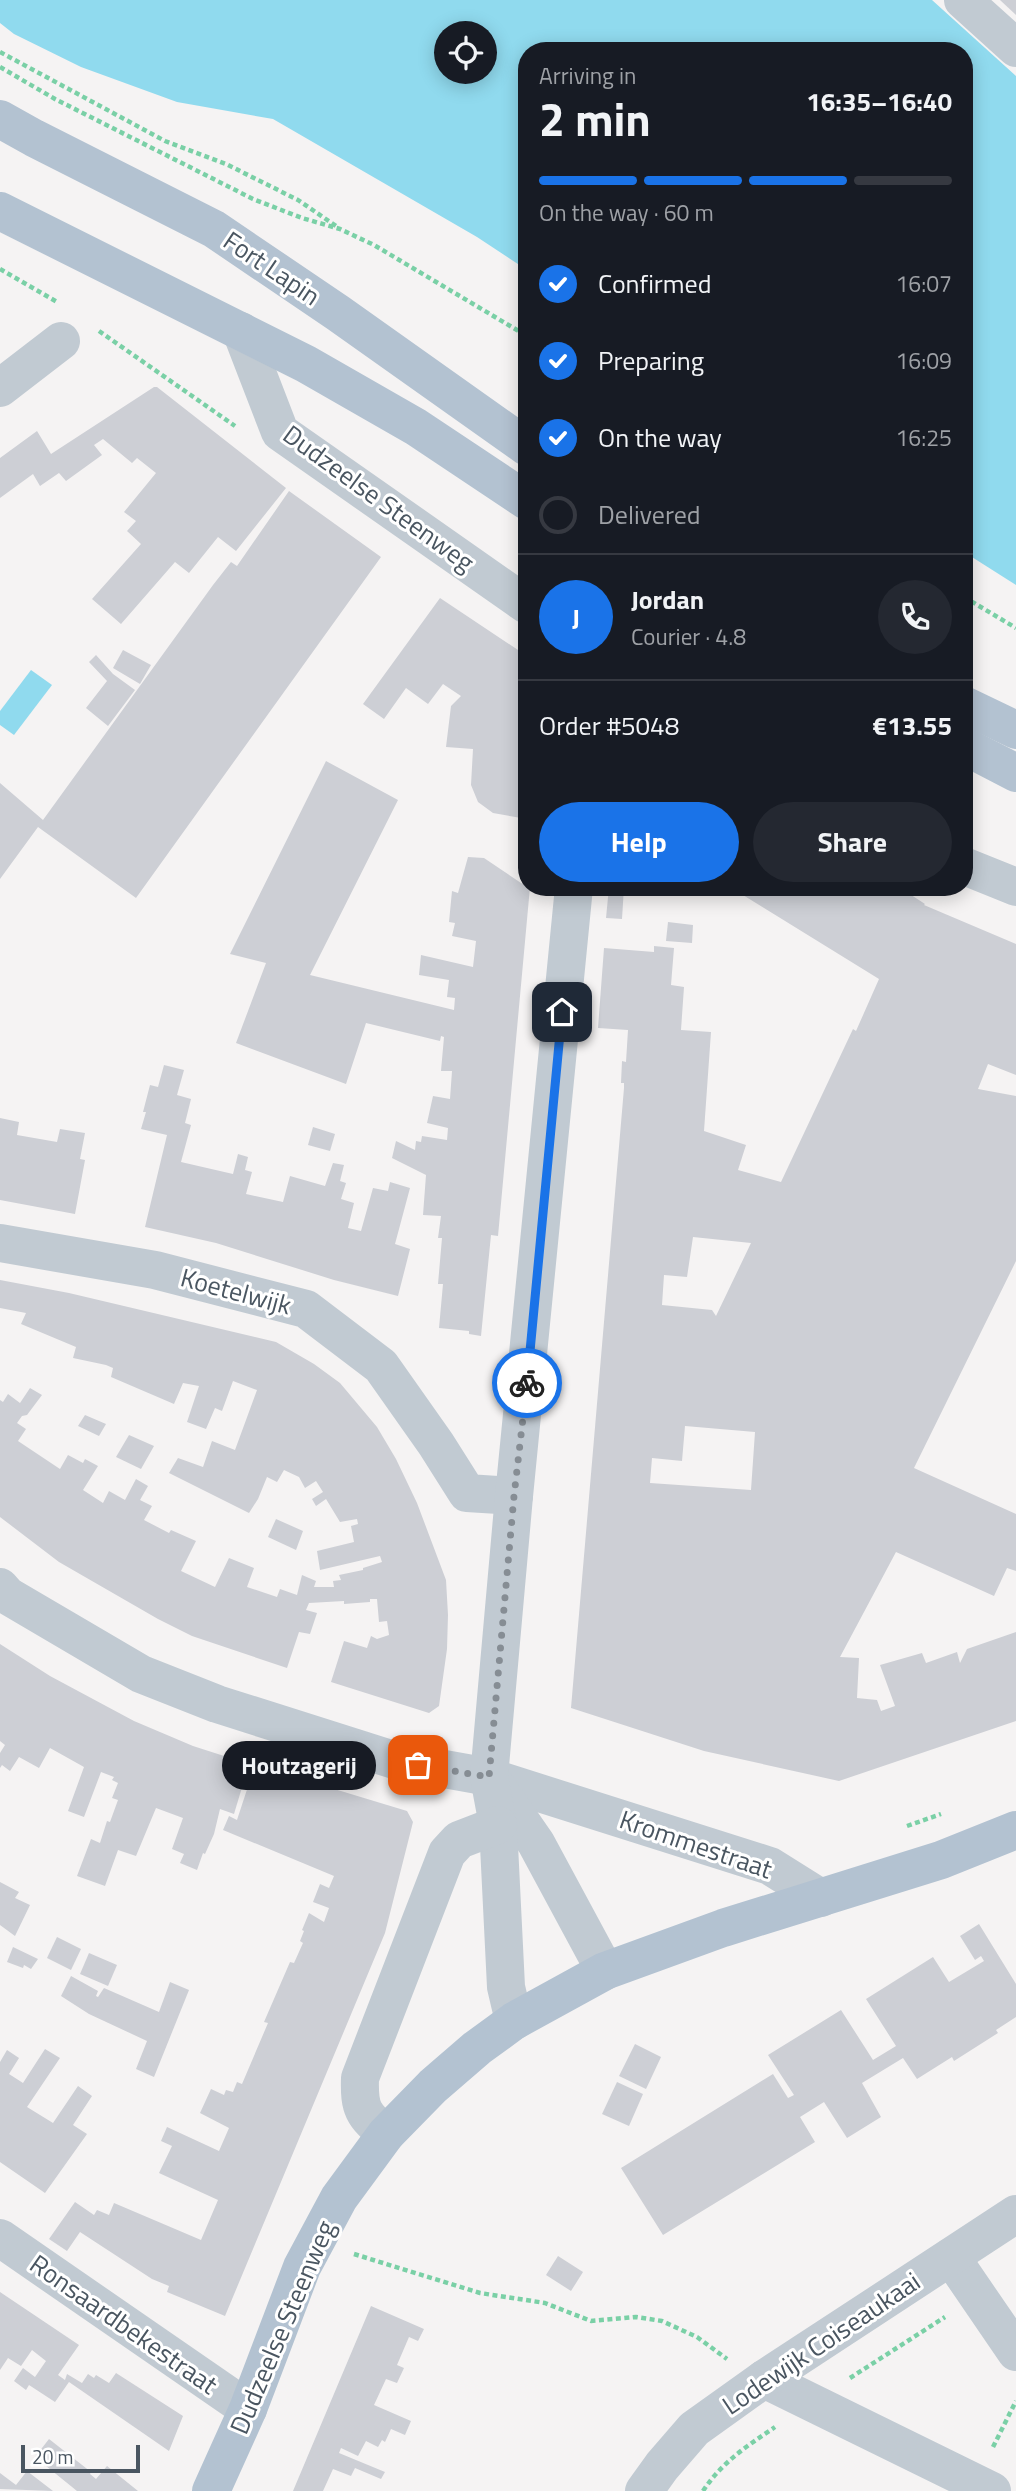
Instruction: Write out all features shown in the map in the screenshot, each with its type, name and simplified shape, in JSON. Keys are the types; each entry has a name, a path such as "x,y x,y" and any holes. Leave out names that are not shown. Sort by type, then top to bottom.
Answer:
{"main road":[{"name":"Fort Lapin","path":"0,119 214,229 518,441"},
{"path":"0,211 306,364 416,427 518,495"},
{"path":"973,709 1016,730"},
{"path":"973,751 1016,773"},
{"path":"821,1898 941,1860 1016,1830"},
{"name":"Dudzeelse Steenweg","path":"211,2491 247,2409 302,2267 339,2198 386,2134 433,2086 514,2021 605,1971 723,1928 821,1898"}],"street":[{"path":"962,0 1016,48"},
{"name":"Dudzeelse Steenweg","path":"241,331 280,432 518,599"},
{"path":"0,388 61,341"},
{"path":"973,870 1016,887"},
{"path":"514,2021 506,1987 498,1825 489,1777 573,896"},
{"name":"Koetelwijk","path":"0,1243 155,1269 306,1310 381,1366 467,1493 514,1496"},
{"name":"Krommestraat","path":"0,1587 8,1596 129,1667 217,1704 394,1760 489,1777 770,1866 821,1898"},
{"path":"489,1777 536,1843 605,1971"},
{"path":"386,2134 368,2119 364,2112 360,2078 447,1853 459,1840 498,1825"},
{"name":"Lodewijk Coiseaukaai","path":"644,2491 694,2430 764,2379 1016,2214"},
{"name":"Ronsaardbekestraat","path":"0,2238 247,2409"},
{"path":"951,2257 1016,2352"},
{"path":"764,2379 992,2491"}],"path":[{"path":"0,52 164,141 226,164 298,200 340,229"},
{"path":"0,67 55,99 253,199 340,229 374,245 518,331"},
{"path":"973,602 1016,628"},
{"path":"900,1828 951,1810"},
{"path":"344,2251 480,2293 545,2303 592,2321 636,2317 662,2321 697,2337 736,2365 764,2379"},
{"path":"703,2491 712,2477 735,2454 979,2296"}],"water":[{"path":"0,0 932,0 1016,76 1016,585 973,558 973,42 518,42 518,264 477,237 273,119 177,102 81,67 14,34 0,23"},
{"path":"31,670 52,685 14,735 0,725 0,711"}],"building":[{"path":"1000,0 1016,0 1016,15"},
{"path":"154,387 286,488 236,551 218,537 189,573 175,562 121,624 92,599 141,544 127,531 136,521 124,512 156,473 137,458 132,463 103,439 94,445 102,455 66,481 59,473 40,486 33,474 0,498 0,458 37,431 51,454"},
{"path":"289,491 381,557 136,898 38,827 0,879 0,783 43,820 213,585 231,562 237,566"},
{"path":"440,598 518,650 518,817 493,813 478,802 471,785 473,749 446,747 451,706 461,696 443,684 428,704 406,688 384,719 363,704"},
{"path":"123,650 151,665 140,684 113,668"},
{"path":"96,655 113,674 135,690 108,726 86,708 107,681 89,662"},
{"path":"326,761 398,800 310,975 454,1010 455,998 447,997 449,980 419,975 421,955 473,967 476,941 452,936 455,923 449,922 452,891 458,893 468,857 484,858 518,881 518,896 529,896 498,1236 491,1235 481,1336 469,1334 469,1331 439,1328 443,1284 438,1284 441,1216 423,1215 426,1175 392,1158 396,1141 415,1150 416,1141 421,1142 422,1136 447,1140 448,1128 427,1123 433,1096 450,1099 452,1071 441,1071 444,1037 441,1036 440,1041 366,1023 346,1084 236,1043 266,963 230,954"},
{"path":"608,896 623,896 622,919 606,918"},
{"path":"745,896 913,896 924,905 1016,944 1016,1075 988,1064 978,1089 1016,1096 1016,1261 914,1468 1016,1514 1016,1571 1007,1568 994,1596 896,1552 840,1657 859,1658 857,1698 877,1700 881,1711 895,1706 880,1665 922,1653 926,1663 957,1652 960,1663 967,1649 1016,1632 1016,1721 839,1781 704,1751 571,1708 624,1088 624,1083 621,1083 622,1061 626,1062 628,1030 598,1028 604,948 654,952 654,946 674,948 671,985 684,987 681,1030 711,1032 704,1131 746,1145 738,1170 781,1182 853,1029 856,1031 879,979","holes":["693,1237 751,1243 716,1316 712,1310 662,1305 664,1275 687,1277","685,1426 755,1432 751,1490 650,1483 652,1458 682,1461"]},
{"path":"668,922 693,925 692,943 666,941"},
{"path":"164,1065 184,1070 177,1095 191,1099 185,1123 191,1125 181,1162 233,1174 238,1154 248,1157 245,1170 252,1172 246,1194 283,1202 290,1176 325,1186 333,1163 344,1165 340,1181 346,1183 341,1199 354,1203 348,1228 361,1231 373,1188 388,1191 390,1182 410,1188 395,1244 410,1249 398,1296 334,1280 216,1243 145,1227 167,1135 141,1129 150,1085 158,1087"},
{"path":"0,1118 19,1122 17,1135 57,1142 60,1129 85,1133 80,1159 85,1160 75,1214 0,1200"},
{"path":"313,1127 335,1134 330,1151 308,1145"},
{"path":"0,1280 69,1293 276,1342 340,1383 377,1427 396,1459 417,1503 446,1580 447,1649 439,1706 429,1713 331,1682 344,1641 367,1648 371,1636 377,1639 389,1635 387,1621 379,1622 377,1599 344,1604 344,1601 309,1603 306,1610 317,1613 310,1634 299,1632 287,1668 192,1636 158,1619 59,1562 0,1517 0,1400 3,1402 8,1394 20,1403 30,1388 42,1395 27,1415 22,1416 17,1423 26,1429 18,1441 60,1469 68,1455 83,1463 85,1459 98,1466 83,1490 103,1503 109,1491 125,1500 136,1479 148,1486 140,1500 152,1506 144,1520 169,1533 171,1530 196,1541 181,1571 215,1587 229,1558 254,1568 247,1587 277,1597 280,1589 297,1595 302,1575 316,1581 314,1587 334,1587 333,1581 341,1580 339,1575 363,1570 382,1562 380,1556 320,1570 317,1551 354,1542 351,1526 358,1524 357,1519 340,1522 326,1499 316,1506 312,1499 323,1492 316,1481 305,1488 299,1477 284,1470 277,1482 267,1477 249,1513 169,1473 178,1458 203,1467 212,1441 235,1450 257,1390 233,1381 222,1411 215,1408 206,1429 187,1422 199,1386 183,1383 174,1404 111,1377 113,1368 73,1358 76,1347 21,1324 26,1313 0,1308"},
{"path":"85,1415 106,1424 99,1436 78,1426"},
{"path":"129,1435 154,1446 141,1469 116,1457"},
{"path":"276,1519 303,1531 296,1550 268,1537"},
{"path":"0,1644 50,1676 134,1721 193,1746 249,1764 234,1814 220,1809 214,1834 197,1870 180,1863 184,1854 172,1849 183,1818 156,1808 136,1856 118,1850 105,1886 77,1876 91,1839 100,1843 107,1821 110,1822 118,1800 112,1798 118,1783 112,1780 114,1777 101,1772 84,1817 68,1811 84,1767 50,1748 39,1768 19,1757 10,1771 2,1765 0,1768 0,1753 5,1745 0,1741"},
{"path":"255,1765 407,1811 413,1822 385,1933 225,2316 167,2292 169,2286 152,2279 80,2232 67,2251 49,2239 75,2202 94,2215 97,2210 109,2215 114,2203 201,2240 218,2200 159,2173 172,2146 161,2141 167,2127 219,2151 229,2128 200,2113 211,2089 224,2095 226,2090 233,2092 237,2082 242,2084 268,2023 264,2022 290,1962 294,1963 303,1943 300,1941 304,1931 302,1930 309,1913 324,1922 329,1908 313,1902 320,1884 329,1888 334,1876 223,1830 229,1816 237,1820"},
{"path":"0,1882 19,1892 15,1898 30,1905 15,1936 0,1925"},
{"path":"979,1924 1016,1984 1016,2017 996,2030 998,2033 954,2061 952,2057 917,2079 903,2058 862,2083 881,2117 847,2138 824,2102 800,2117 815,2142 663,2235 621,2168 773,2074 788,2098 794,2095 768,2055 841,2010 873,2060 896,2046 866,1999 933,1957 949,1982 984,1961 981,1956 975,1960 960,1936"},
{"path":"57,1937 81,1949 71,1970 47,1958"},
{"path":"13,1947 38,1959 31,1969 7,1962"},
{"path":"89,1953 117,1965 108,1986 80,1974"},
{"path":"71,1976 98,1991 98,1997 104,1988 159,2012 170,1982 189,1990 154,2077 136,2069 147,2041 89,2014 61,1996"},
{"path":"635,2044 661,2057 646,2089 619,2076"},
{"path":"45,2049 60,2058 27,2107 53,2123 78,2086 92,2096 73,2125 87,2134 45,2193 0,2162 0,2062 7,2050 19,2058 9,2074 23,2083"},
{"path":"617,2082 643,2094 629,2126 602,2114"},
{"path":"558,2256 583,2272 571,2291 546,2275"},
{"path":"0,2292 79,2345 58,2375 65,2380 67,2374 82,2383 88,2374 94,2378 96,2375 109,2383 116,2373 183,2416 169,2451 69,2382 55,2402 29,2385 26,2390 14,2381 23,2368 35,2377 46,2361 32,2350 21,2366 8,2358 0,2370"},
{"path":"371,2306 424,2329 418,2341 409,2337 397,2365 404,2368 397,2383 386,2379 374,2405 411,2421 405,2435 391,2429 385,2442 382,2440 378,2447 366,2441 358,2456 341,2448 339,2453 385,2472 381,2479 355,2468 351,2476 333,2469 323,2491 293,2491"},
{"path":"49,2439 96,2479 107,2466 138,2491 77,2491 35,2457"},
{"path":"27,2471 53,2491 0,2489 0,2473 16,2485"}],"way so far":[{"path":"418,1765 489,1777 527,1383"}],"place":[{"name":"Houtzagerij","path":"418,1765"}],"route":[{"path":"527,1383 562,1012"}]}
